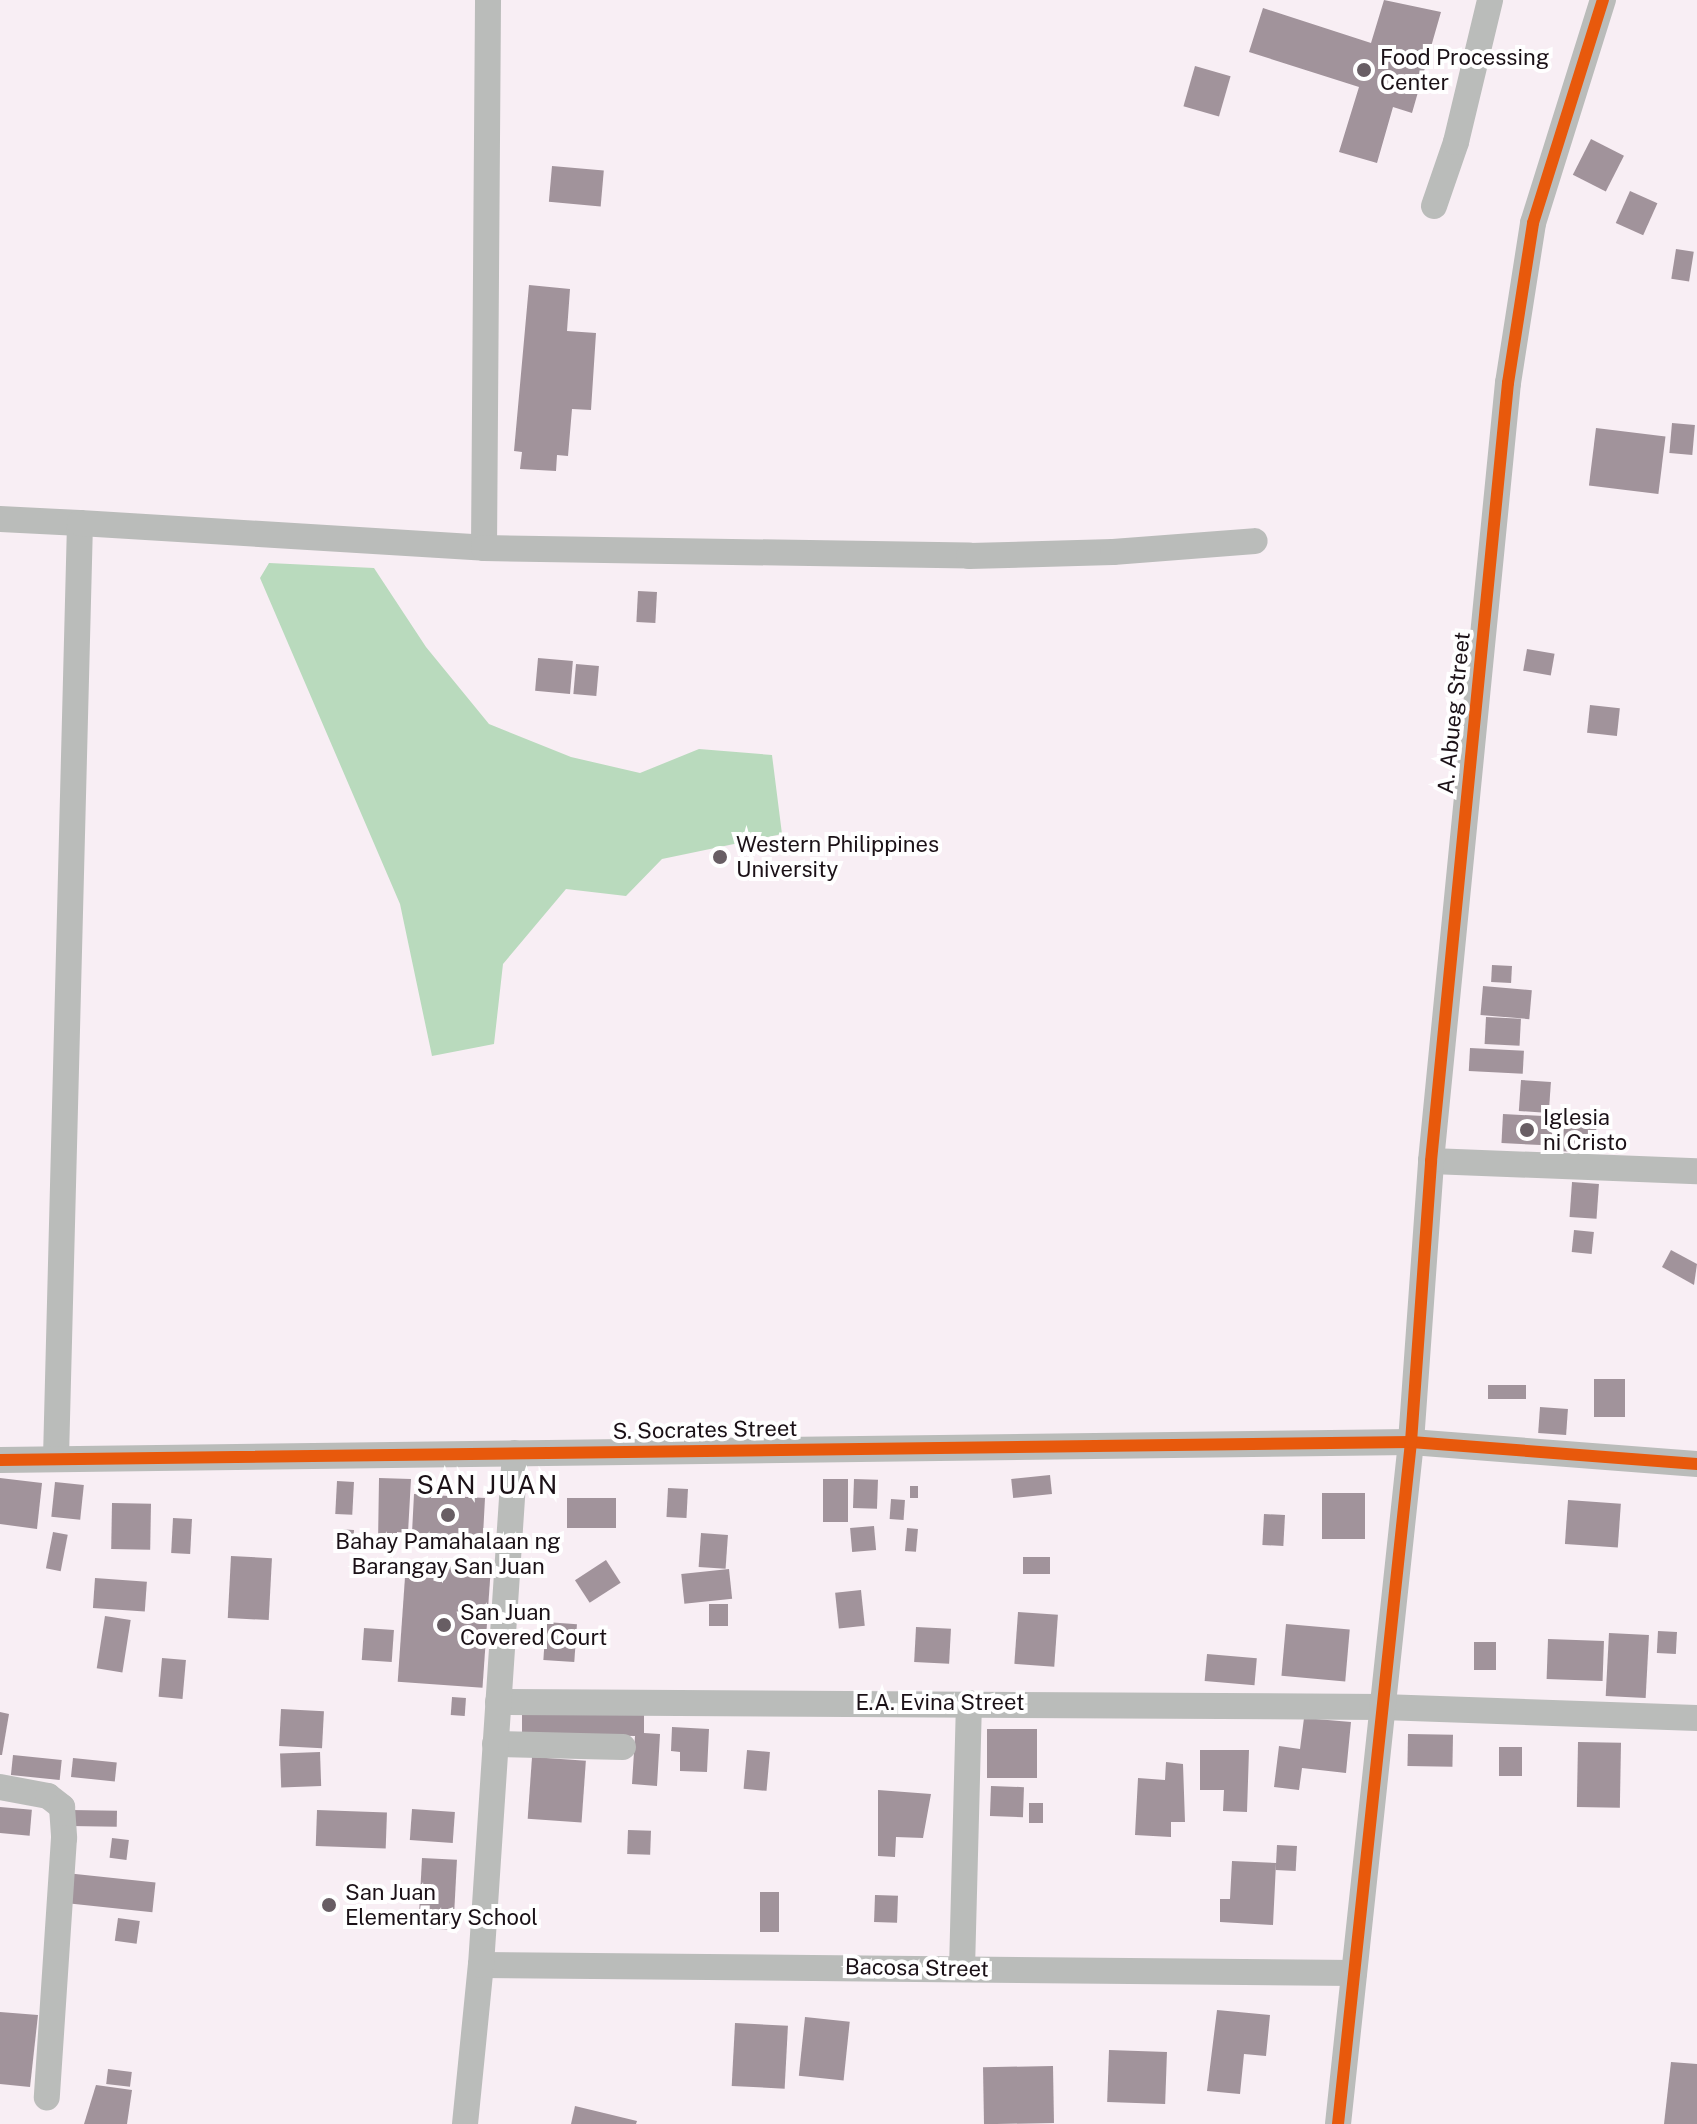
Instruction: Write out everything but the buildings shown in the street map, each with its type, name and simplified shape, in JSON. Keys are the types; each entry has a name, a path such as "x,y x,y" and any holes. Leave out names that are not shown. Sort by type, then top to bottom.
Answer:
{"street":[{"path":"484,548 488,0"},
{"path":"1434,206 1456,142 1490,0"},
{"name":"A. Abueg Street","path":"1338,2124 1411,1442 1431,1161 1476,680 1522,285 1550,160 1603,0"},
{"path":"0,519 484,548 969,556 1113,552 1255,541"},
{"path":"56,1459 80,523"},
{"path":"1431,1161 1697,1171"},
{"name":"S. Socrates Street","path":"0,1460 1411,1442 1697,1464"},
{"path":"465,2124 481,1965 515,1453"},
{"name":"E.A. Evina Street","path":"498,1702 1382,1707 1697,1718"},
{"path":"962,1969 969,1703"},
{"path":"495,1744 623,1747"},
{"path":"0,1787 48,1796 62,1807 64,1838 47,2097"},
{"name":"Bacosa Street","path":"481,1965 1354,1973"}],"shaded area":[{"path":"269,563 374,568 426,647 489,724 571,757 640,773 699,749 772,755 782,834 662,859 626,896 566,889 503,964 494,1044 432,1056 400,904 260,578"}],"cycle path":[{"path":"1338,2124 1411,1442 1431,1161 1508,383 1533,223 1603,0"},
{"path":"0,1460 1411,1442 1697,1464"}],"place":[{"name":"Food Processing Center","path":"1364,70"},
{"name":"Western Philippines University","path":"720,857"},
{"name":"Iglesia ni Cristo","path":"1527,1130"},
{"name":"Bahay Pamahalaan ng Barangay San Juan","path":"448,1515"},
{"name":"San Juan Covered Court","path":"444,1625"},
{"name":"San Juan Elementary School","path":"329,1905"}],"district":[{"name":"SAN JUAN","path":"488,1485"}]}
